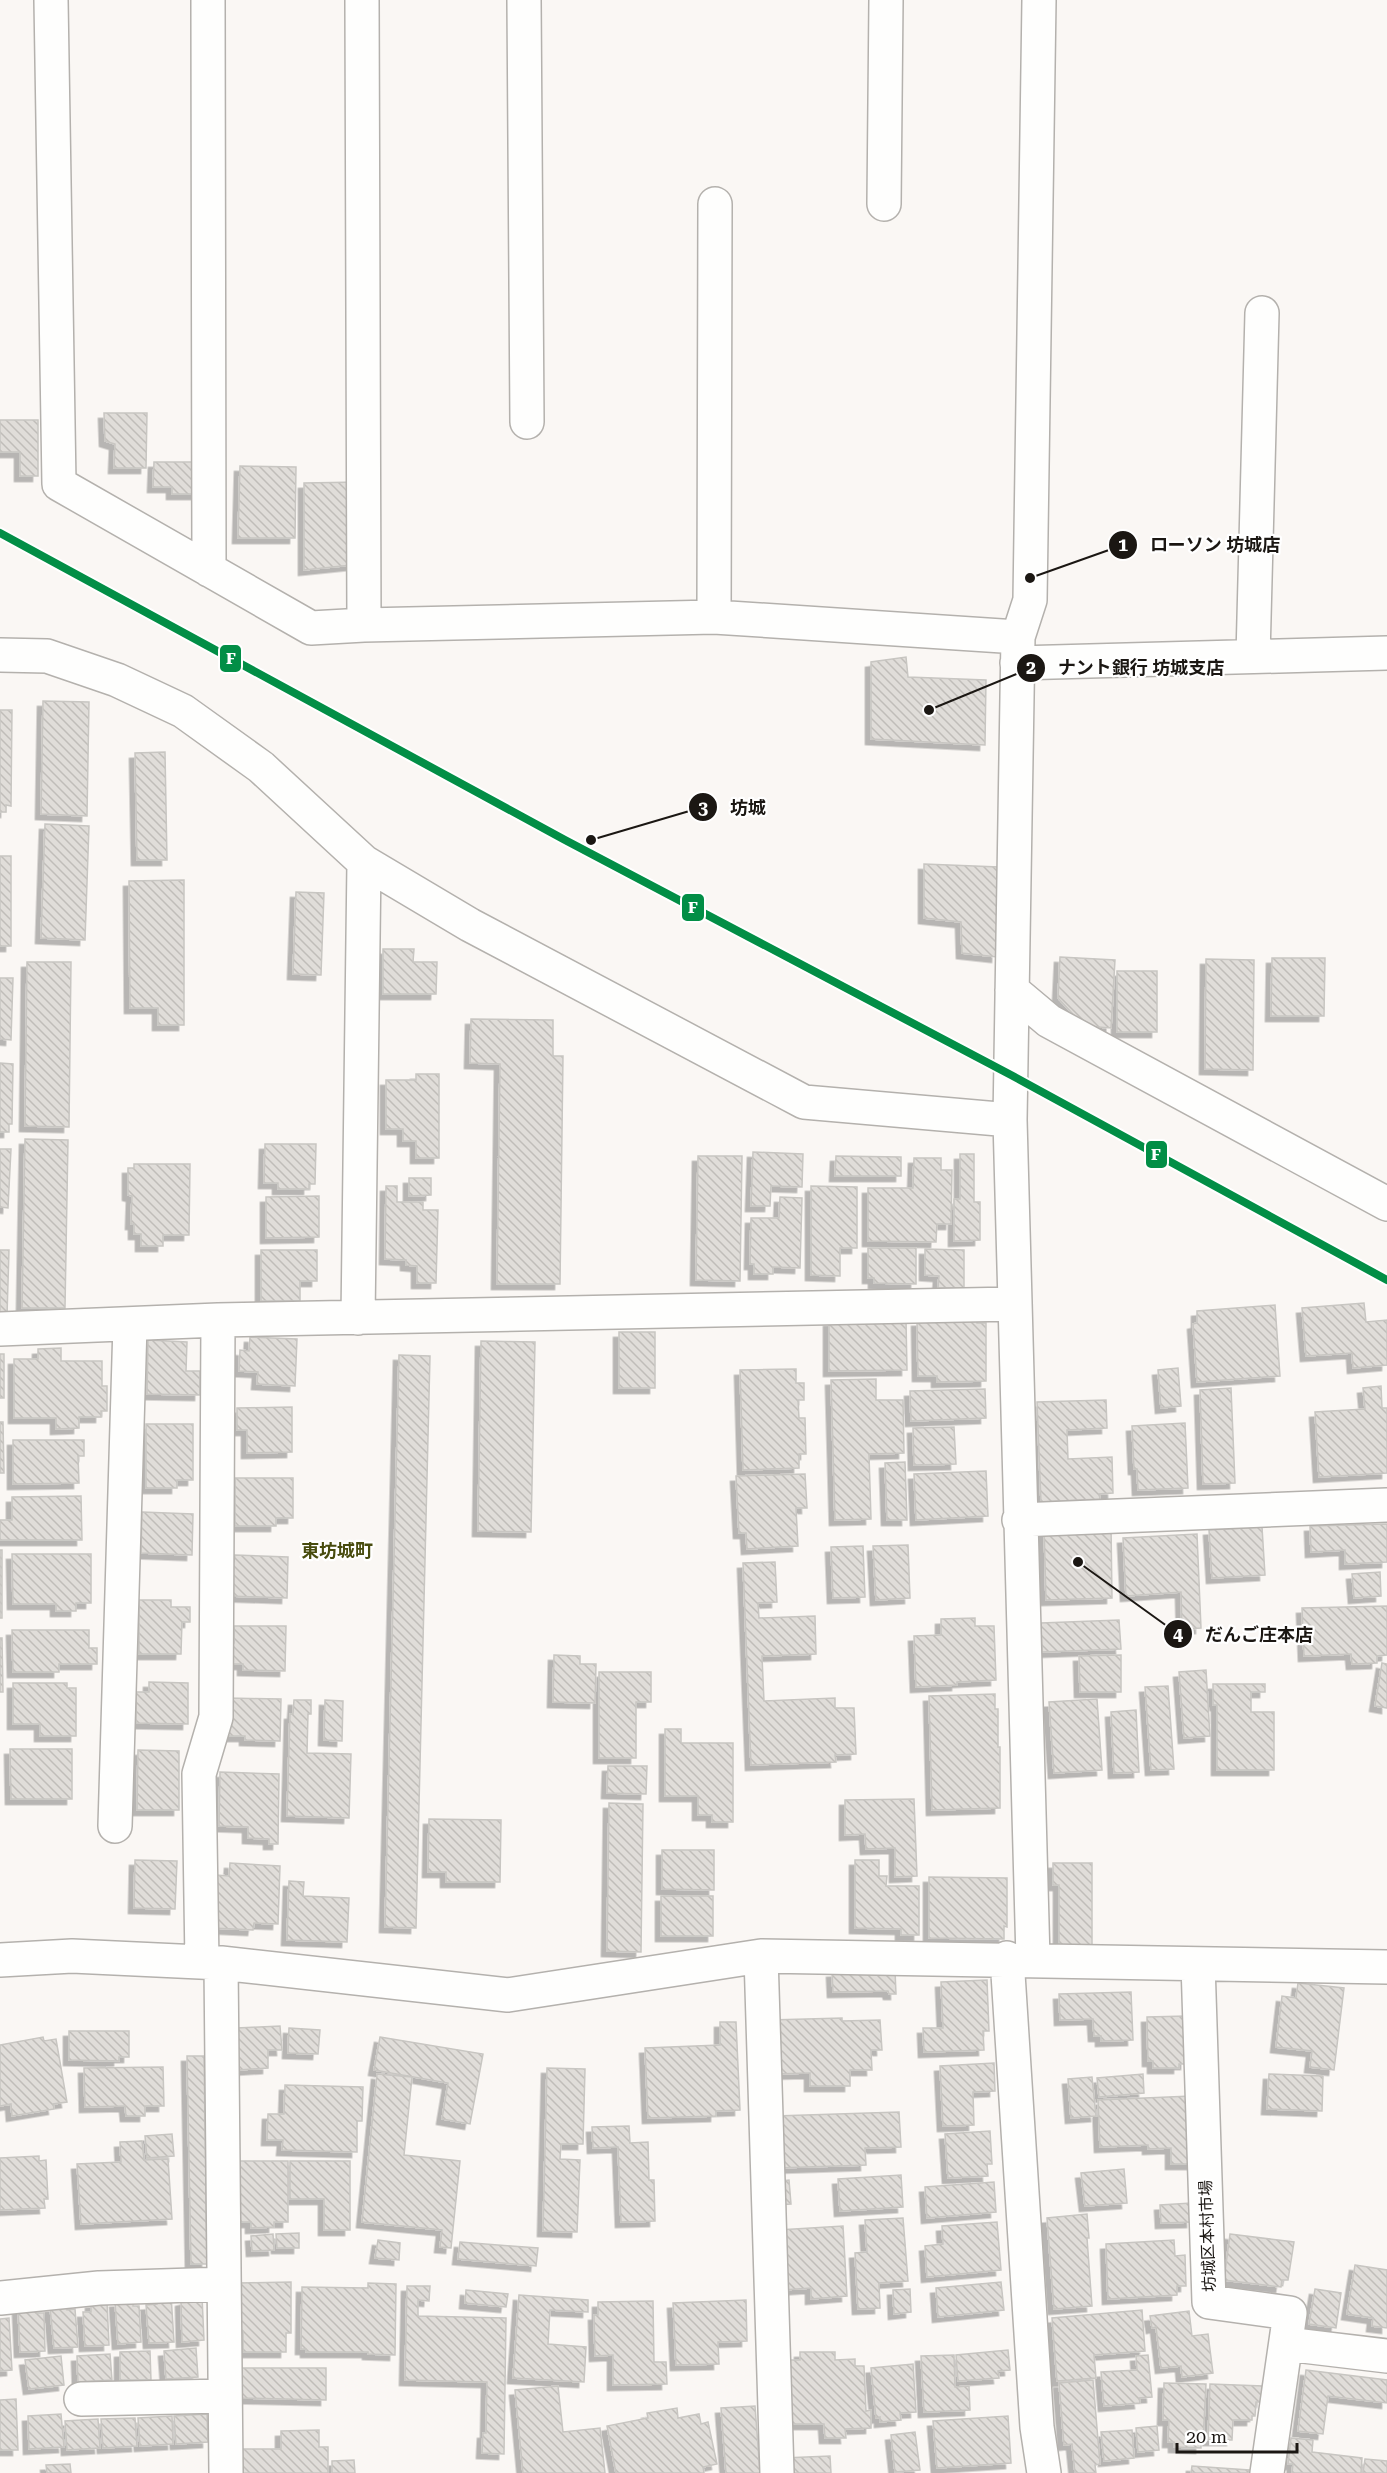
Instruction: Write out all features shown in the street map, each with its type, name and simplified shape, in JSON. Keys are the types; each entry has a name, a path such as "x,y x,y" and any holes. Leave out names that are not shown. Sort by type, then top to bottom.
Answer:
{"street":[{"path":"51,0 58,484 311,628 714,617 1018,650 1253,656 1387,652"},
{"path":"208,0 209,570"},
{"path":"362,0 364,625"},
{"path":"524,0 527,422"},
{"path":"884,204 886,0"},
{"path":"1039,0 1030,600 1018,650 1010,1120 1019,1520 1020,1959 1037,2427 1044,2473"},
{"path":"714,617 716,204"},
{"path":"1253,656 1262,313"},
{"path":"0,655 47,656 117,680 183,711 261,767 364,862 481,931 804,1102 1010,1120"},
{"path":"358,1318 364,862"},
{"path":"1012,990 1049,1021 1387,1204"},
{"path":"0,1329 218,1320 1014,1304"},
{"path":"218,1320 216,1717 199,1774 212,1963 224,2284 226,2473"},
{"path":"116,1826 130,1325"},
{"path":"1019,1520 1387,1505"},
{"path":"0,1960 72,1956 212,1963 508,1995 761,1956 1387,1967"},
{"path":"761,1956 777,2473"},
{"name":"坊城区本村市場","path":"1198,1964 1209,2302 1290,2313 1267,2473"},
{"path":"0,2298 99,2288 224,2284"},
{"path":"1286,2344 1387,2356"},
{"path":"81,2399 225,2396"}],"building":[{"path":"104,413 147,413 146,468 114,468 115,444 105,441"},
{"path":"0,420 38,420 38,476 20,476 20,452 0,452"},
{"path":"154,462 199,462 198,494 172,494 172,487 153,487"},
{"path":"240,466 296,467 295,538 238,538"},
{"path":"359,482 361,564 304,570 304,483"},
{"path":"906,657 908,677 986,680 985,745 871,739 871,662"},
{"path":"43,701 89,702 87,816 41,814"},
{"path":"0,710 12,710 11,806 6,805 6,812 0,812"},
{"path":"165,752 167,860 137,860 135,753"},
{"path":"45,824 89,826 85,940 41,938"},
{"path":"0,856 11,856 11,946 0,946"},
{"path":"924,864 999,867 997,957 962,953 961,922 924,918"},
{"path":"184,880 184,1025 158,1025 158,1008 130,1008 129,881"},
{"path":"296,892 324,893 321,975 293,974"},
{"path":"383,949 414,949 413,962 437,962 436,994 383,994"},
{"path":"1060,957 1115,960 1111,1028 1084,1026 1058,998"},
{"path":"1272,958 1325,958 1324,1016 1271,1016"},
{"path":"1206,959 1254,960 1253,1070 1205,1069"},
{"path":"27,962 71,962 69,1127 25,1126"},
{"path":"1117,971 1157,971 1157,1032 1117,1032"},
{"path":"0,978 13,978 11,1040 0,1039"},
{"path":"471,1019 553,1020 553,1056 563,1056 560,1284 497,1284 500,1064 470,1063"},
{"path":"0,1063 13,1064 12,1124 9,1124 9,1132 0,1132"},
{"path":"416,1074 439,1074 439,1158 416,1158 416,1141 403,1141 403,1129 386,1129 386,1080 416,1080"},
{"path":"25,1139 68,1140 65,1308 22,1308"},
{"path":"265,1144 316,1144 315,1184 309,1184 309,1189 278,1189 278,1183 264,1183"},
{"path":"0,1149 11,1149 8,1208 0,1207"},
{"path":"753,1152 803,1154 802,1187 771,1186 770,1206 751,1206"},
{"path":"960,1154 974,1154 974,1202 980,1202 980,1240 954,1241 954,1199 960,1199"},
{"path":"698,1156 742,1156 740,1281 696,1280"},
{"path":"836,1156 901,1157 901,1176 835,1176"},
{"path":"914,1158 941,1158 941,1170 952,1170 951,1224 937,1224 936,1242 868,1241 868,1188 913,1188"},
{"path":"134,1164 190,1164 189,1235 163,1235 163,1246 141,1246 141,1234 134,1234 134,1224 131,1224 132,1196 128,1195 128,1168 134,1168"},
{"path":"409,1178 431,1178 431,1195 409,1196"},
{"path":"386,1186 397,1186 397,1202 423,1202 423,1210 438,1210 436,1283 417,1283 417,1266 406,1265 406,1260 385,1259"},
{"path":"811,1186 857,1187 857,1248 840,1248 840,1276 811,1275"},
{"path":"319,1196 319,1237 266,1238 266,1197"},
{"path":"780,1197 802,1198 800,1268 773,1267 773,1274 754,1274 754,1264 750,1264 751,1218 779,1218"},
{"path":"868,1248 916,1248 916,1284 874,1283 874,1278 868,1278"},
{"path":"925,1249 964,1250 964,1288 938,1288 939,1276 925,1275"},
{"path":"0,1250 9,1250 7,1316 0,1315"},
{"path":"261,1250 317,1250 317,1281 300,1281 300,1301 261,1301"},
{"path":"1364,1303 1366,1322 1387,1320 1387,1365 1353,1368 1352,1353 1306,1356 1302,1308"},
{"path":"1275,1305 1280,1376 1197,1382 1193,1324 1197,1323 1197,1311"},
{"path":"906,1320 907,1370 829,1371 829,1321"},
{"path":"977,1320 977,1323 986,1323 986,1381 937,1382 937,1376 918,1376 917,1321"},
{"path":"619,1332 655,1332 655,1388 619,1388"},
{"path":"250,1337 297,1339 295,1386 257,1384 258,1372 239,1371 240,1350 249,1351"},
{"path":"148,1340 187,1342 186,1371 200,1371 200,1395 147,1394"},
{"path":"481,1341 535,1342 531,1532 478,1531"},
{"path":"61,1348 61,1361 102,1361 102,1386 107,1386 107,1411 101,1411 101,1417 79,1417 79,1428 56,1429 56,1418 14,1418 14,1359 38,1359 38,1349"},
{"path":"0,1354 4,1354 4,1398 0,1398"},
{"path":"399,1355 430,1356 416,1928 385,1927"},
{"path":"1178,1368 1181,1406 1161,1408 1158,1370"},
{"path":"796,1369 796,1383 804,1383 804,1400 798,1400 799,1418 805,1418 806,1454 799,1454 799,1468 743,1470 740,1370"},
{"path":"876,1379 876,1400 903,1400 904,1453 869,1454 871,1519 835,1520 831,1380"},
{"path":"1381,1386 1382,1408 1387,1408 1387,1473 1319,1477 1315,1412 1365,1409 1363,1388"},
{"path":"1231,1388 1235,1483 1203,1484 1200,1390"},
{"path":"985,1389 986,1418 911,1421 910,1391"},
{"path":"1106,1400 1107,1428 1067,1430 1068,1459 1112,1457 1113,1493 1099,1494 1100,1499 1041,1502 1037,1402"},
{"path":"292,1407 292,1452 247,1453 247,1430 237,1430 237,1408"},
{"path":"0,1422 3,1422 4,1473 0,1473"},
{"path":"1185,1423 1188,1488 1138,1490 1137,1469 1134,1469 1132,1426"},
{"path":"146,1424 193,1424 193,1480 177,1480 177,1488 146,1488"},
{"path":"954,1427 956,1464 914,1465 913,1428"},
{"path":"13,1440 84,1440 84,1456 78,1456 79,1483 13,1484"},
{"path":"905,1462 907,1520 887,1520 885,1463"},
{"path":"986,1471 988,1516 916,1520 914,1474"},
{"path":"805,1474 807,1508 796,1508 798,1546 747,1549 746,1533 739,1533 736,1476"},
{"path":"235,1478 293,1478 293,1518 276,1518 276,1526 235,1526"},
{"path":"81,1496 82,1540 0,1540 0,1520 12,1520 12,1497"},
{"path":"142,1512 193,1514 192,1555 141,1553"},
{"path":"1111,1524 1112,1598 1046,1600 1044,1525"},
{"path":"1387,1524 1387,1562 1345,1564 1345,1550 1311,1552 1310,1526"},
{"path":"1262,1527 1265,1575 1212,1578 1209,1530"},
{"path":"1197,1534 1201,1628 1182,1629 1181,1592 1126,1596 1123,1538"},
{"path":"908,1545 910,1598 876,1600 873,1546"},
{"path":"863,1546 865,1597 833,1598 831,1547"},
{"path":"0,1550 2,1550 2,1618 0,1618"},
{"path":"12,1554 91,1554 91,1603 76,1603 76,1611 56,1611 56,1604 13,1604"},
{"path":"235,1555 288,1557 287,1598 229,1596 230,1562 234,1562"},
{"path":"775,1562 777,1602 758,1603 759,1618 815,1616 816,1654 762,1656 764,1701 835,1698 835,1708 854,1708 856,1754 835,1755 836,1762 751,1765 743,1563"},
{"path":"1380,1572 1381,1596 1354,1598 1352,1574"},
{"path":"139,1600 171,1600 171,1607 190,1607 190,1622 182,1622 181,1654 139,1654"},
{"path":"1387,1606 1387,1655 1377,1656 1377,1663 1352,1664 1351,1654 1304,1656 1302,1608"},
{"path":"975,1618 975,1626 994,1626 996,1680 916,1687 914,1636 941,1635 941,1619"},
{"path":"1119,1620 1121,1649 1042,1652 1041,1623"},
{"path":"234,1626 286,1626 285,1671 243,1670 243,1664 226,1664 227,1643 234,1643"},
{"path":"12,1630 89,1630 89,1648 97,1648 97,1664 59,1664 59,1672 13,1672"},
{"path":"0,1638 2,1638 3,1692 0,1692"},
{"path":"554,1655 580,1656 580,1664 596,1664 595,1703 553,1702"},
{"path":"1121,1655 1121,1692 1080,1692 1079,1656"},
{"path":"1382,1663 1387,1664 1387,1708 1375,1706"},
{"path":"1206,1670 1210,1736 1184,1738 1179,1672"},
{"path":"599,1672 651,1672 651,1702 636,1702 636,1758 599,1758"},
{"path":"149,1682 188,1683 188,1724 136,1723 136,1692 149,1692"},
{"path":"13,1683 67,1683 67,1688 76,1688 76,1736 40,1736 40,1724 13,1724"},
{"path":"1213,1684 1265,1684 1265,1692 1251,1692 1251,1712 1274,1712 1274,1770 1217,1770 1217,1705 1213,1705"},
{"path":"1168,1686 1174,1769 1151,1770 1145,1687"},
{"path":"995,1694 995,1709 998,1709 998,1747 1000,1747 1000,1808 932,1810 929,1696"},
{"path":"226,1698 281,1699 280,1741 245,1740 245,1736 226,1736"},
{"path":"1097,1699 1102,1770 1054,1773 1049,1702"},
{"path":"294,1700 311,1700 311,1714 308,1714 307,1753 351,1754 349,1818 287,1816 290,1714 293,1714"},
{"path":"325,1700 343,1701 342,1741 324,1740"},
{"path":"1136,1710 1139,1772 1114,1773 1111,1712"},
{"path":"665,1729 681,1729 681,1743 733,1743 733,1822 712,1822 712,1815 698,1815 698,1796 665,1796"},
{"path":"10,1749 72,1749 72,1799 11,1799"},
{"path":"138,1750 179,1751 179,1810 137,1810"},
{"path":"608,1766 647,1766 646,1794 607,1793"},
{"path":"220,1772 279,1774 278,1844 269,1844 269,1839 248,1838 248,1827 219,1826"},
{"path":"914,1799 917,1876 895,1877 895,1848 866,1849 865,1834 845,1835 845,1800"},
{"path":"609,1803 643,1804 641,1952 607,1951"},
{"path":"429,1819 501,1820 500,1882 446,1882 446,1872 428,1872"},
{"path":"662,1850 714,1850 714,1890 662,1889"},
{"path":"135,1860 177,1861 175,1909 134,1908"},
{"path":"855,1860 879,1860 879,1876 887,1876 886,1886 919,1886 919,1935 901,1935 901,1929 855,1928"},
{"path":"230,1863 280,1866 278,1924 254,1923 253,1930 213,1928 216,1875 229,1876"},
{"path":"1053,1863 1092,1863 1092,1946 1059,1946 1059,1885 1053,1885"},
{"path":"929,1877 1007,1878 1007,1927 1004,1926 1004,1939 929,1938"},
{"path":"289,1881 304,1882 303,1896 349,1898 347,1942 287,1940"},
{"path":"661,1896 713,1896 713,1936 661,1936"},
{"path":"895,1970 896,1994 889,1994 888,1991 833,1992 832,1972"},
{"path":"987,1980 989,2031 983,2031 984,2050 924,2052 923,2028 943,2028 941,1982"},
{"path":"1298,1983 1344,1988 1334,2070 1310,2067 1312,2051 1276,2047 1282,1996 1296,1998"},
{"path":"1131,1992 1133,2040 1101,2041 1101,2036 1094,2036 1093,2019 1060,2020 1059,1994"},
{"path":"1186,2016 1186,2064 1179,2064 1179,2068 1153,2068 1153,2061 1148,2061 1147,2017"},
{"path":"842,2018 842,2021 880,2020 882,2050 871,2050 872,2070 850,2070 850,2086 810,2086 810,2073 772,2074 770,2020"},
{"path":"720,2022 736,2022 740,2110 716,2111 716,2116 648,2118 645,2048 720,2045"},
{"path":"280,2026 282,2050 268,2050 268,2068 238,2070 237,2028"},
{"path":"289,2028 320,2030 318,2054 288,2053"},
{"path":"69,2031 129,2031 129,2057 119,2057 119,2061 69,2060"},
{"path":"43,2037 44,2041 56,2039 67,2102 53,2104 54,2109 12,2116 11,2104 0,2106 0,2045"},
{"path":"380,2037 483,2054 470,2124 442,2119 448,2083 374,2070"},
{"path":"187,2056 204,2056 207,2264 191,2264"},
{"path":"994,2063 995,2091 973,2092 974,2125 943,2126 940,2066"},
{"path":"163,2067 164,2106 145,2106 145,2116 126,2116 125,2106 85,2107 84,2068"},
{"path":"547,2068 585,2069 583,2144 561,2144 560,2159 580,2160 577,2232 543,2231"},
{"path":"377,2074 412,2077 404,2155 460,2161 451,2248 440,2247 442,2230 362,2222"},
{"path":"1143,2074 1144,2093 1099,2097 1097,2078"},
{"path":"1269,2074 1323,2076 1322,2111 1267,2109"},
{"path":"1092,2077 1096,2116 1071,2118 1068,2079"},
{"path":"285,2085 363,2087 362,2121 357,2121 357,2152 282,2150 283,2140 267,2140 268,2114 284,2114"},
{"path":"1191,2096 1194,2164 1171,2164 1171,2148 1148,2149 1148,2145 1100,2147 1098,2100"},
{"path":"899,2112 901,2147 865,2148 866,2165 776,2168 775,2116"},
{"path":"629,2126 630,2143 648,2142 649,2180 654,2180 655,2221 621,2222 618,2147 593,2148 592,2127"},
{"path":"990,2131 992,2164 987,2164 988,2176 948,2178 945,2134"},
{"path":"172,2134 174,2156 147,2158 145,2136"},
{"path":"142,2141 144,2160 168,2159 172,2219 81,2224 77,2164 121,2162 120,2142"},
{"path":"39,2156 39,2161 46,2160 48,2199 44,2199 45,2208 0,2210 0,2158"},
{"path":"236,2161 288,2161 288,2222 274,2222 274,2227 251,2228 251,2222 237,2222"},
{"path":"290,2161 350,2161 350,2230 324,2230 324,2199 290,2199"},
{"path":"1124,2169 1127,2203 1085,2206 1081,2173"},
{"path":"901,2175 903,2207 840,2211 838,2179"},
{"path":"789,2180 791,2204 775,2205 772,2182"},
{"path":"994,2182 996,2212 927,2218 925,2187"},
{"path":"1191,2203 1192,2222 1161,2223 1160,2205"},
{"path":"1087,2214 1092,2306 1054,2309 1047,2218"},
{"path":"903,2218 908,2281 879,2283 880,2308 858,2309 855,2253 867,2252 865,2220"},
{"path":"997,2222 1001,2270 927,2277 925,2246 943,2244 942,2226"},
{"path":"843,2226 847,2296 811,2299 811,2288 782,2290 778,2230"},
{"path":"299,2233 299,2248 277,2248 276,2234"},
{"path":"273,2234 274,2250 252,2251 251,2236"},
{"path":"1230,2234 1294,2242 1288,2280 1282,2280 1281,2287 1224,2280"},
{"path":"378,2240 400,2243 399,2260 375,2258"},
{"path":"1174,2240 1175,2256 1185,2255 1186,2286 1177,2286 1177,2295 1108,2299 1106,2244"},
{"path":"460,2242 538,2248 536,2266 458,2259"},
{"path":"1355,2265 1387,2270 1387,2328 1372,2326 1373,2318 1347,2314"},
{"path":"291,2282 291,2333 286,2333 286,2352 243,2352 243,2331 239,2331 239,2283"},
{"path":"1001,2282 1004,2310 938,2317 936,2288"},
{"path":"368,2283 396,2284 395,2355 368,2354 368,2352 306,2352 306,2349 301,2349 302,2287 368,2288"},
{"path":"407,2286 430,2286 429,2301 418,2300 418,2316 506,2318 504,2454 482,2453 483,2433 486,2433 487,2382 405,2380"},
{"path":"910,2289 911,2312 894,2314 893,2290"},
{"path":"1315,2289 1341,2293 1336,2328 1309,2324"},
{"path":"466,2290 508,2294 506,2307 465,2303"},
{"path":"171,2295 174,2342 149,2343 146,2305 157,2304 157,2296"},
{"path":"519,2295 588,2300 588,2312 550,2310 548,2344 586,2347 584,2382 513,2378"},
{"path":"202,2296 204,2340 182,2342 181,2301"},
{"path":"746,2300 747,2341 718,2342 719,2364 676,2365 673,2303"},
{"path":"133,2301 133,2306 139,2306 141,2342 118,2344 115,2302"},
{"path":"653,2301 654,2362 666,2362 667,2384 613,2385 613,2355 595,2356 594,2315 598,2315 598,2302"},
{"path":"107,2302 109,2345 85,2346 83,2312 91,2312 91,2303"},
{"path":"67,2306 67,2310 75,2309 78,2347 54,2348 50,2307"},
{"path":"36,2307 36,2313 44,2313 45,2351 20,2352 18,2308"},
{"path":"1142,2310 1145,2351 1094,2355 1096,2378 1057,2381 1052,2318"},
{"path":"1189,2311 1192,2336 1208,2334 1213,2373 1182,2377 1181,2366 1161,2368 1156,2327 1152,2328 1150,2316"},
{"path":"9,2318 12,2370 0,2371 0,2319"},
{"path":"196,2348 198,2377 166,2379 164,2351"},
{"path":"1008,2350 1010,2370 998,2371 999,2378 958,2381 956,2355"},
{"path":"150,2351 151,2380 120,2380 120,2352"},
{"path":"800,2352 835,2352 835,2360 855,2359 855,2366 864,2366 866,2411 871,2410 871,2428 845,2429 846,2438 825,2438 824,2424 788,2424 786,2360 800,2360"},
{"path":"110,2354 112,2380 78,2382 77,2356"},
{"path":"954,2355 955,2387 969,2386 970,2410 924,2412 921,2356"},
{"path":"1148,2355 1152,2397 1139,2398 1140,2403 1104,2406 1101,2372 1137,2370 1136,2356"},
{"path":"61,2356 64,2385 29,2389 25,2360"},
{"path":"913,2364 916,2412 900,2413 901,2420 880,2422 880,2417 876,2418 871,2368"},
{"path":"241,2368 326,2368 326,2400 241,2398"},
{"path":"1306,2370 1387,2380 1387,2403 1328,2396 1323,2434 1298,2431"},
{"path":"1093,2380 1100,2464 1095,2465 1096,2473 1075,2473 1072,2444 1064,2445 1059,2383"},
{"path":"1164,2383 1206,2384 1201,2448 1174,2447 1174,2442 1168,2442 1169,2420 1163,2420"},
{"path":"1210,2384 1263,2386 1262,2402 1256,2402 1255,2416 1252,2416 1252,2420 1233,2420 1232,2440 1208,2440"},
{"path":"558,2386 563,2432 600,2428 605,2473 523,2473 515,2390"},
{"path":"16,2399 18,2450 0,2450 0,2400"},
{"path":"755,2406 760,2473 726,2473 721,2408"},
{"path":"677,2408 678,2418 699,2414 701,2424 708,2422 717,2464 703,2467 704,2473 616,2473 607,2426 648,2418 647,2413"},
{"path":"61,2414 64,2447 29,2449 28,2416"},
{"path":"207,2414 208,2442 176,2444 174,2416"},
{"path":"172,2416 173,2444 140,2446 138,2418"},
{"path":"1008,2416 1011,2463 937,2468 933,2421"},
{"path":"135,2418 137,2446 103,2448 101,2419"},
{"path":"98,2419 100,2448 67,2450 65,2421"},
{"path":"1157,2426 1159,2450 1138,2452 1136,2428"},
{"path":"319,2430 319,2447 328,2447 328,2473 241,2473 241,2449 281,2449 281,2431"},
{"path":"1132,2430 1134,2458 1104,2461 1101,2432"},
{"path":"915,2432 920,2470 895,2472 891,2435"},
{"path":"1291,2438 1313,2440 1312,2452 1362,2458 1361,2473 1292,2473 1293,2464 1288,2464"},
{"path":"830,2456 831,2473 784,2473 783,2458"},
{"path":"1365,2459 1387,2461 1387,2473 1363,2473"},
{"path":"354,2460 355,2473 332,2473 332,2461"},
{"path":"70,2464 71,2473 47,2473 46,2465"},
{"path":"1192,2466 1249,2470 1248,2473 1191,2473"}],"transit line":[{"name":"F","path":"0,533 565,840 1011,1075 1387,1280"}],"place":[{"name":"ローソン 坊城店","path":"1030,578"},
{"name":"ナント銀行 坊城支店","path":"929,710"},
{"name":"坊城","path":"591,840"},
{"name":"だんご庄本店","path":"1078,1562"}],"district":[{"name":"東坊城町","path":"337,1551"}]}
